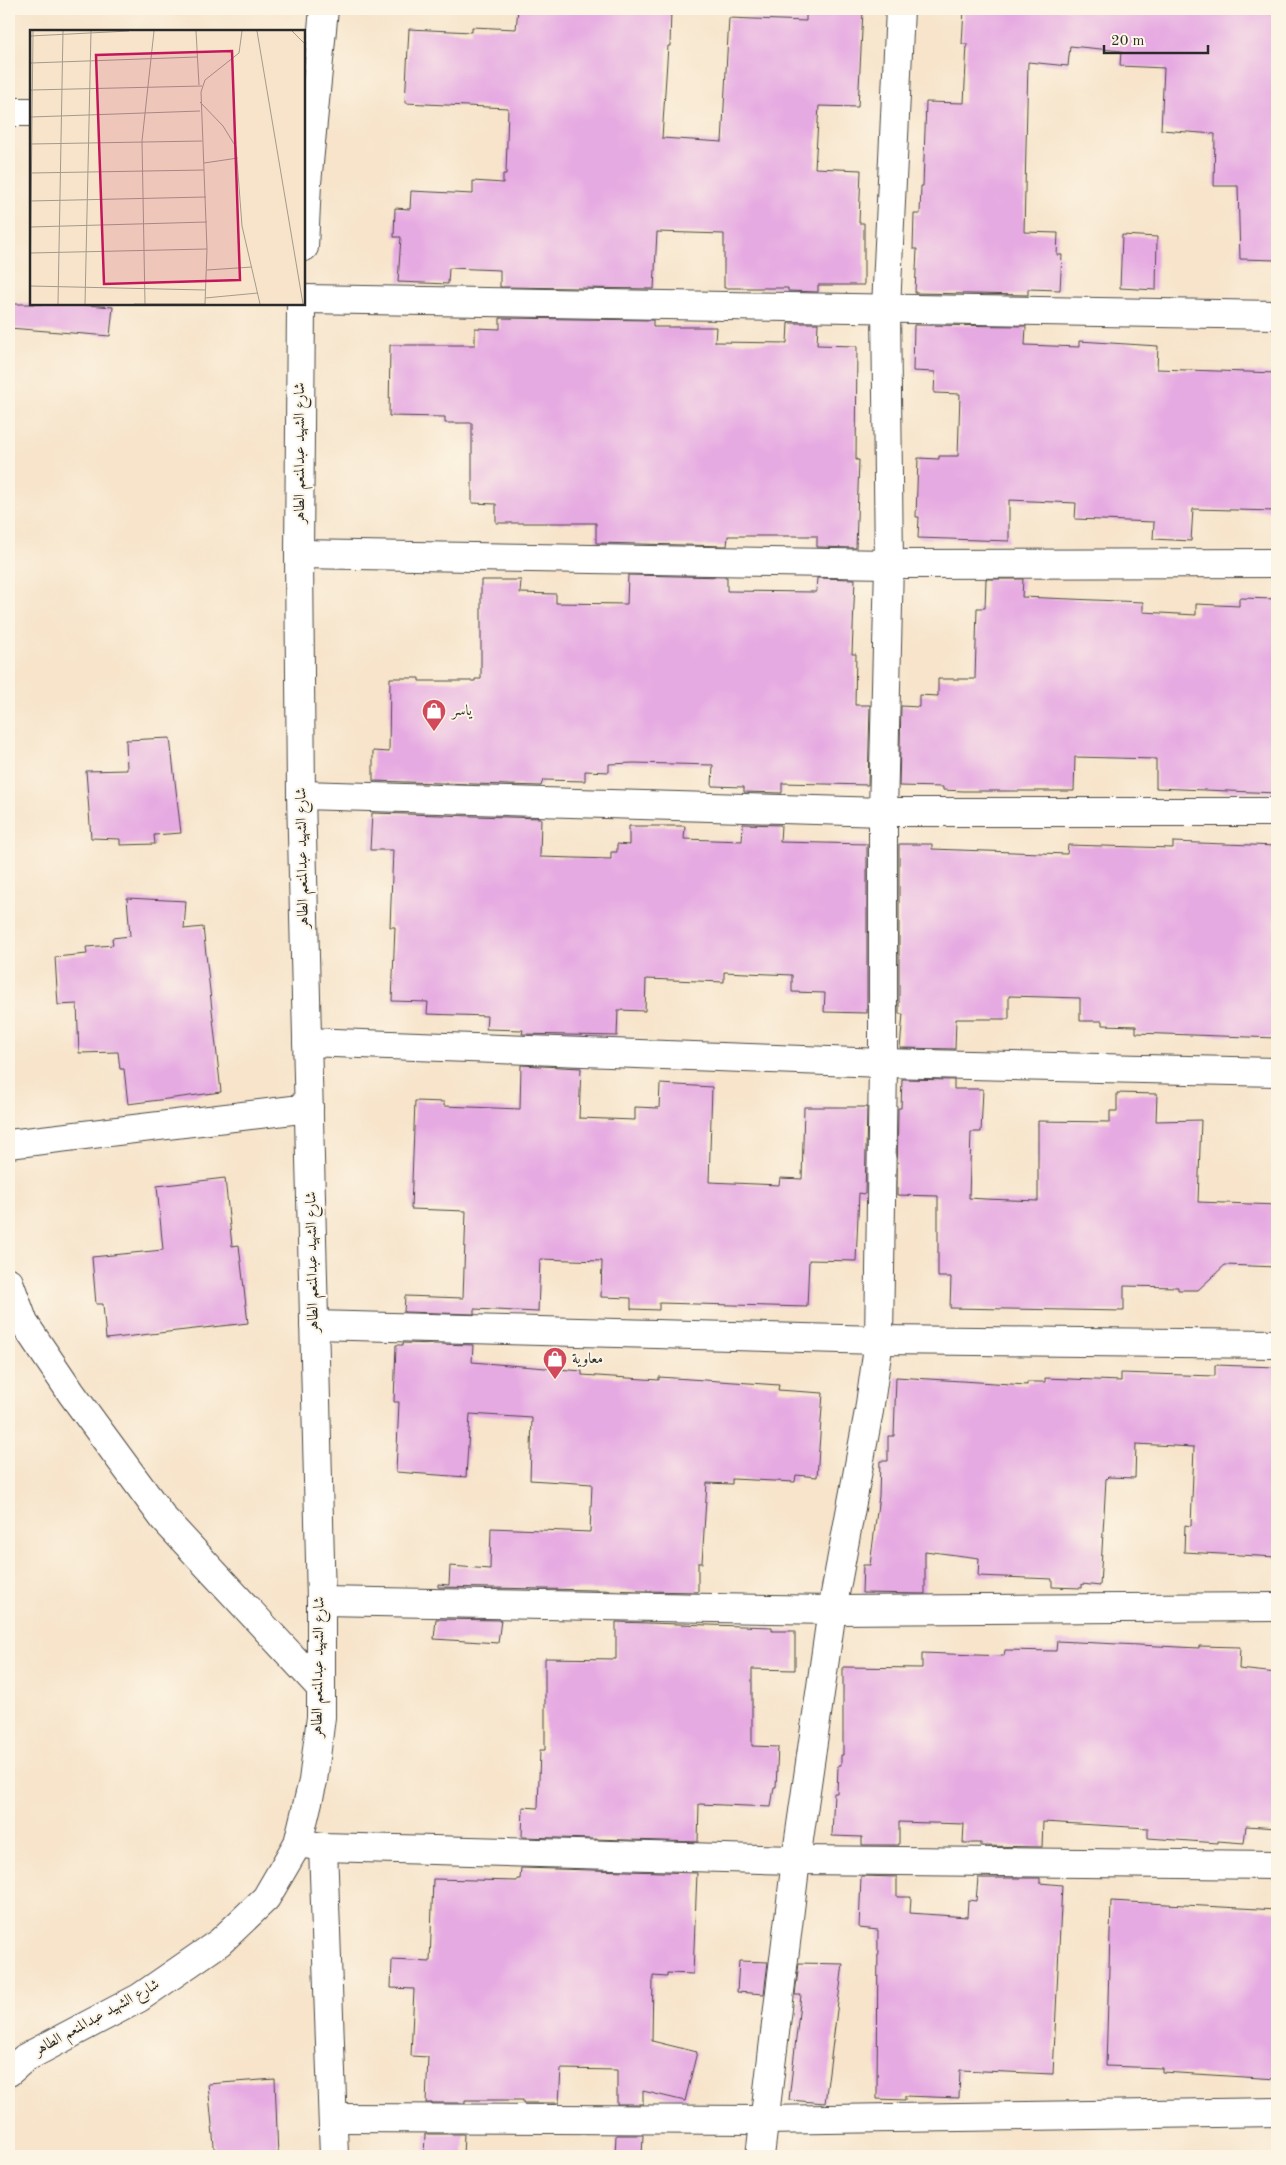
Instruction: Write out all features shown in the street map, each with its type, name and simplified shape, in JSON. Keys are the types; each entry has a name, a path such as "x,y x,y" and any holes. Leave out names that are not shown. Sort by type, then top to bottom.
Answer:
{"street":[{"path":"305,218 309,100 324,9"},
{"path":"760,2156 796,1860 832,1610 869,1411 879,1340 884,1062 883,812 889,564 886,308 900,9"},
{"path":"9,112 30,112"},
{"path":"305,299 1277,315"},
{"name":"شارع الشهيد عبدالمنعم الطاهر","path":"9,2072 25,2058 139,1998 220,1942 266,1898 310,1845 313,1781 321,1717 321,1601 302,795 299,554 301,305"},
{"path":"299,554 889,564 1277,563"},
{"path":"302,795 883,812 1277,812"},
{"path":"307,1042 884,1062 1277,1072"},
{"path":"9,1144 309,1108"},
{"path":"9,1282 24,1322 72,1394 158,1511 321,1688"},
{"path":"314,1325 879,1340 1277,1344"},
{"path":"321,1601 832,1610 1277,1606"},
{"path":"334,2156 333,2118 310,1845 796,1860 1277,1865"},
{"path":"333,2118 763,2120 1277,2112"}],"building":[{"path":"518,9 671,9 670,46 668,46 662,138 722,142 729,18 806,21 806,9 863,11 858,107 819,106 815,168 861,170 859,223 864,223 864,285 818,285 818,292 788,291 788,288 724,288 724,234 657,232 654,289 500,287 500,270 449,268 448,284 398,282 401,237 394,237 395,208 410,209 411,191 473,194 473,181 503,183 503,174 506,174 508,108 405,103 409,29 472,32 472,27 516,29"},
{"path":"964,9 1257,9 1256,13 1277,14 1277,260 1240,259 1238,186 1214,186 1215,134 1161,130 1164,68 1120,66 1121,51 1070,46 1068,66 1028,62 1024,232 1058,233 1057,255 1062,255 1060,290 1028,289 1028,295 915,293 917,249 913,249 914,214 920,214 921,186 923,186 926,102 964,103 967,44 962,44"},
{"path":"1122,235 1157,237 1156,290 1120,288"},
{"path":"9,304 113,307 110,336 9,328"},
{"path":"500,318 653,320 653,327 716,327 715,342 787,343 788,323 818,323 817,345 857,346 856,460 859,460 856,548 817,547 817,536 728,536 727,546 596,543 596,523 496,523 496,504 472,503 472,423 445,423 445,417 389,416 390,345 475,345 475,328 500,329"},
{"path":"914,325 1026,326 1025,345 1079,347 1079,341 1158,346 1157,369 1277,373 1277,511 1193,509 1191,541 1153,539 1154,522 1075,519 1076,503 1009,500 1009,541 918,538 919,517 916,517 918,458 939,459 939,456 958,456 960,394 934,393 935,372 913,371"},
{"path":"628,575 727,577 727,591 816,592 817,578 855,579 852,654 856,654 855,705 870,705 868,785 782,783 782,793 744,792 744,787 712,786 713,765 634,763 609,764 609,772 585,771 585,781 543,780 541,786 373,781 373,751 389,752 390,678 419,678 419,681 475,681 475,679 481,679 481,580 521,580 520,593 556,594 556,603 627,604"},
{"path":"986,579 1023,579 1022,597 1143,602 1143,612 1196,615 1196,604 1239,606 1239,598 1277,599 1277,793 1156,788 1156,759 1075,757 1074,791 963,791 943,790 943,787 899,786 901,706 919,707 919,695 938,696 938,679 975,679 977,608 985,608"},
{"path":"170,738 181,833 154,835 155,844 120,845 120,839 91,838 86,771 127,770 126,740"},
{"path":"372,813 541,818 540,857 611,859 611,852 617,852 617,844 629,845 629,826 685,826 684,839 742,841 743,824 781,825 780,842 867,844 867,1013 824,1012 825,993 792,992 792,975 724,972 724,982 646,979 645,1011 618,1010 617,1036 522,1034 523,1030 486,1029 487,1016 427,1014 428,1002 392,1001 395,927 390,927 393,850 370,850"},
{"path":"1173,842 1277,846 1275,955 1277,955 1277,1038 1136,1033 1136,1026 1102,1025 1102,1021 1080,1021 1080,998 1009,996 1009,1019 956,1019 955,1049 900,1048 903,1014 899,1014 899,844 932,844 932,849 1067,854 1068,845 1173,848"},
{"path":"127,898 186,901 184,929 203,927 221,1092 128,1104 124,1069 120,1069 118,1052 79,1053 77,1004 58,1005 55,957 87,954 86,947 113,945 112,938 130,936"},
{"path":"521,1065 581,1068 579,1118 635,1120 635,1107 659,1108 660,1084 712,1087 709,1182 779,1185 780,1178 802,1179 804,1107 867,1107 865,1194 859,1193 856,1261 809,1260 807,1307 659,1303 659,1310 631,1309 631,1298 601,1297 602,1261 540,1259 538,1312 474,1309 474,1314 404,1312 405,1296 463,1298 466,1211 411,1209 415,1101 444,1102 444,1106 520,1109"},
{"path":"902,1079 954,1080 954,1089 983,1089 981,1132 971,1132 969,1198 985,1199 1038,1201 1038,1121 1110,1122 1110,1111 1117,1111 1117,1093 1157,1094 1156,1121 1201,1120 1198,1202 1277,1205 1277,1267 1225,1265 1198,1290 1178,1290 1178,1287 1124,1286 1124,1311 950,1308 951,1277 938,1277 938,1196 897,1195 898,1108 901,1108"},
{"path":"225,1178 232,1246 239,1245 248,1323 106,1339 103,1304 96,1304 92,1257 163,1250 157,1186"},
{"path":"403,1343 473,1345 472,1362 582,1371 582,1375 659,1380 659,1377 779,1385 778,1390 823,1393 817,1477 796,1475 795,1482 732,1479 732,1484 707,1483 702,1563 698,1563 698,1592 438,1587 438,1584 449,1585 450,1566 490,1569 491,1528 590,1532 592,1484 530,1480 532,1418 470,1414 466,1477 396,1472 399,1402 394,1402 396,1345 403,1345"},
{"path":"1215,1365 1277,1367 1277,1557 1184,1552 1185,1525 1191,1526 1194,1447 1136,1444 1135,1478 1108,1477 1106,1479 1100,1586 1082,1584 1082,1588 1052,1587 1052,1579 978,1576 979,1558 925,1551 925,1594 862,1593 863,1565 870,1565 879,1496 880,1461 888,1461 888,1436 894,1436 896,1377 1027,1385 1027,1382 1045,1382 1045,1378 1121,1381 1121,1373 1215,1376"},
{"path":"436,1619 501,1620 498,1643 434,1639"},
{"path":"616,1622 772,1627 772,1631 795,1631 795,1670 752,1669 752,1746 778,1747 776,1787 774,1787 771,1807 699,1804 698,1842 522,1837 523,1807 538,1808 540,1750 545,1750 545,1658 616,1659"},
{"path":"1057,1641 1199,1648 1199,1646 1240,1647 1239,1669 1277,1673 1277,1828 1246,1826 1244,1843 1218,1841 1218,1843 1148,1838 1148,1828 1043,1822 1042,1847 981,1846 981,1843 963,1843 964,1824 899,1822 899,1845 862,1845 862,1837 832,1836 834,1793 837,1793 838,1765 841,1765 841,1755 843,1755 843,1667 922,1668 922,1653 1004,1656 1005,1650 1056,1651"},
{"path":"521,1868 697,1873 693,1974 667,1973 667,1977 653,1976 652,2041 697,2052 685,2101 643,2091 643,2104 617,2104 617,2070 561,2069 559,2103 523,2103 523,2100 465,2100 465,2103 426,2103 428,2057 411,2056 414,1989 391,1988 392,1960 430,1962 433,1879 517,1881 517,1879 520,1879"},
{"path":"861,1876 897,1877 897,1897 911,1897 910,1913 967,1917 968,1900 976,1901 978,1878 1040,1878 1040,1883 1062,1885 1053,2074 960,2070 959,2098 905,2096 905,2100 877,2099 878,1930 859,1928"},
{"path":"1111,1901 1277,1910 1277,2079 1162,2072 1162,2068 1106,2066"},
{"path":"739,1961 768,1962 764,1994 737,1992"},
{"path":"799,1963 843,1964 825,2103 789,2100 801,1995 795,1995"},
{"path":"275,2079 278,2156 215,2156 208,2084"},
{"path":"425,2134 464,2134 463,2156 424,2156"},
{"path":"616,2135 643,2135 642,2156 615,2156"}],"place":[{"name":"ياسر","path":"434,732"},
{"name":"معاوية","path":"555,1380"}]}
